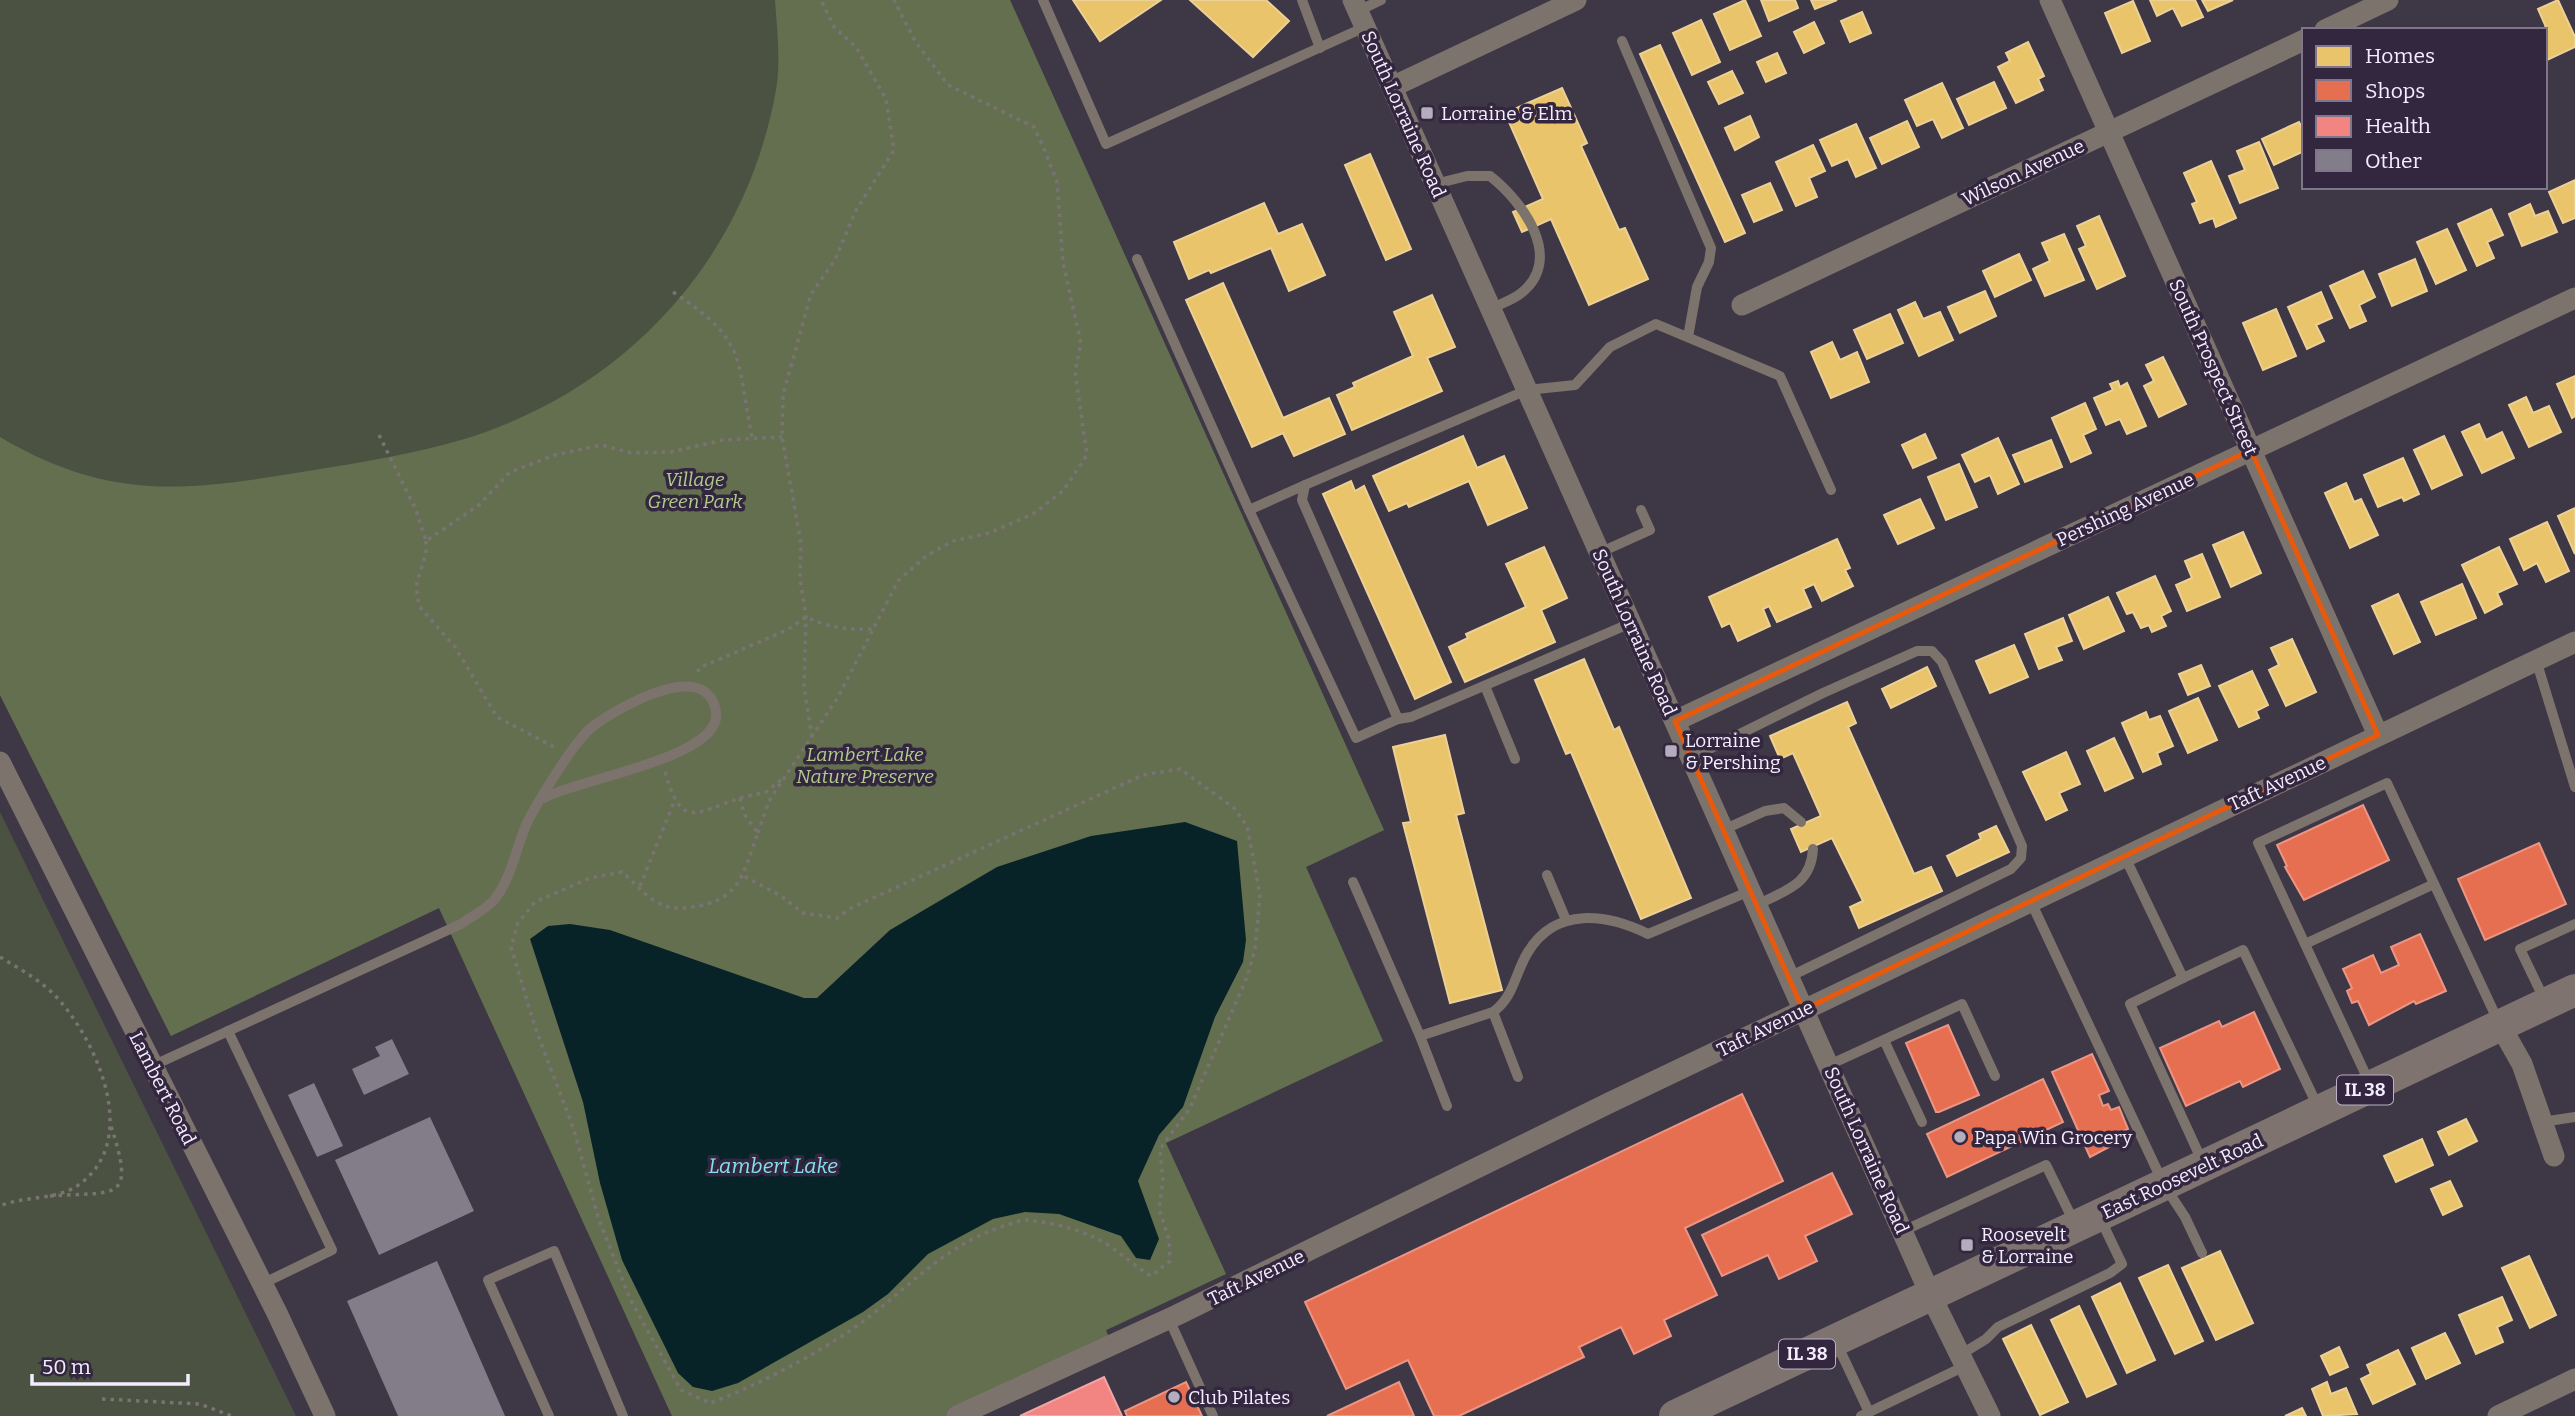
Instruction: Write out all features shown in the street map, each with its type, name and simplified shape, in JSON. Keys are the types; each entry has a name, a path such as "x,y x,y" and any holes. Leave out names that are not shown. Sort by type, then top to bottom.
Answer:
{"main road":[{"name":"East Roosevelt Road","path":"1680,1415 2575,990"}],"street":[{"path":"1392,87 1576,0"},
{"name":"South Prospect Street","path":"2050,0 2378,735"},
{"path":"2329,28 2388,0"},
{"name":"South Lorraine Road","path":"1359,13 1931,1296 1990,1416"},
{"name":"Wilson Avenue","path":"1742,304 2302,41"},
{"name":"Pershing Avenue","path":"1675,721 2575,298"},
{"name":"Taft Avenue","path":"957,1416 1169,1319 2124,855 2575,642"},
{"name":"Lambert Road","path":"0,762 262,1284 325,1416"},
{"path":"2500,1026 2522,1064 2554,1156"},
{"path":"2498,1416 2575,1378"}],"lane":[{"path":"1042,0 1106,144 1320,48 1359,13 1381,0"},
{"path":"1302,0 1320,48"},
{"path":"1622,41 1711,248 1709,262 1697,287 1688,337"},
{"path":"1435,184 1467,176 1490,176 1520,204 1537,237 1541,261 1532,281 1521,293 1491,309"},
{"path":"1137,259 1356,738 1398,719 1411,718 1631,623"},
{"path":"1250,510 1527,390 1575,385 1609,347 1656,324 1780,376 1831,490"},
{"path":"1305,485 1302,500 1398,719"},
{"path":"1600,553 1650,530 1641,510"},
{"path":"1691,758 1823,692 1917,651 1932,651 1942,662 2022,846 2021,858 2011,869 1789,977"},
{"path":"2536,660 2575,787"},
{"path":"152,1066 461,924 481,911 495,898 516,856 527,824 571,752 591,728 621,709 676,685 693,686 712,701 716,713 715,725 696,745 661,760 561,788 544,798"},
{"path":"1485,686 1516,759"},
{"path":"2372,1086 2258,842 2387,783 2500,1026"},
{"path":"1723,830 1765,811 1784,808 1801,822"},
{"path":"1420,1036 1493,1012 1506,1003 1528,950 1547,931 1566,920 1593,915 1615,919 1648,934 1798,883 1812,867 1813,849"},
{"path":"2124,855 2183,978"},
{"path":"1547,875 1566,920"},
{"path":"1353,883 1420,1036 1447,1106"},
{"path":"2305,944 2434,884"},
{"path":"2031,901 2164,1185 2185,1217 2202,1253"},
{"path":"2546,1004 2520,948 2575,924"},
{"path":"2204,1166 2130,1004 2183,978 2243,950 2320,1111"},
{"path":"1829,1065 1962,1004 1995,1076"},
{"path":"1493,1012 1518,1077"},
{"path":"228,1031 332,1250 262,1284"},
{"path":"1884,1040 1922,1122"},
{"path":"2542,1122 2575,1117"},
{"path":"1835,1341 1865,1414 1963,1360 1998,1326 2110,1273 2122,1264 2046,1165 1903,1231"},
{"path":"549,1416 488,1280 554,1251 623,1416"},
{"path":"1169,1319 1213,1416"}],"path":[{"path":"812,738 804,687 806,617 800,579 801,543 782,437 783,395 811,294 835,260 855,212 894,149 886,99 856,47 834,27 821,0"},
{"path":"740,874 781,896 803,913 837,918 851,908 1143,775 1180,769 1234,807 1247,826 1255,858 1260,895 1255,949 1247,977 1190,1108 1160,1149 1163,1181 1158,1208 1169,1240 1170,1262 1151,1276 1106,1244 1063,1228 1024,1220 992,1230 953,1250 922,1270 899,1294 862,1323 741,1392 710,1403 681,1390 630,1299 598,1217 570,1117 535,1027 512,947 517,923 535,902 590,878 622,872 653,900 671,909 711,905 725,899 737,886 740,874 769,801 812,738 898,581 926,556 953,541 989,533 1032,514 1063,491 1087,455 1075,372 1081,343 1063,263 1057,182 1045,151 1034,127 948,85 915,41 894,0"},
{"path":"673,292 713,321 734,347 747,392 752,438"},
{"path":"379,435 416,510 426,541 426,553 416,586 419,606 455,647 497,717 544,744 571,752"},
{"path":"426,541 479,505 510,472 555,455 602,444 631,453 671,452 752,438 782,437"},
{"path":"806,617 825,625 849,630 874,629"},
{"path":"693,686 699,668 787,630 806,617"},
{"path":"661,760 674,802 682,811 699,813 766,792 787,775"},
{"path":"740,798 744,814 758,833"},
{"path":"640,886 674,802"},
{"path":"0,957 50,990 84,1033 100,1073 122,1179 114,1190 89,1196 33,1198"},
{"path":"0,1206 76,1186 102,1159 107,1144 109,1121"},
{"path":"107,1144 118,1152"},
{"path":"102,1399 200,1404 232,1416"}],"highlighted area":[{"path":"2251,450 2378,735 1803,1010 1675,721"}],"green space":[{"name":"Lambert Lake Nature Preserve","path":"0,0 1010,0 1384,830 1306,867 1383,1041 1166,1143 1226,1274 1105,1331 672,1416 439,908 171,1036 0,695"},
{"name":"Lambert Lake Nature Preserve","path":"775,0 1010,0 1384,830 1306,867 1383,1041 1166,1143 1226,1274 1106,1330 1111,1342 955,1416 672,1416 439,908 171,1036 0,695 0,437 41,458 80,473 117,482 154,486 229,483 388,457 443,445 520,418 575,389 625,353 669,310 706,263 737,210 761,152 776,90 778,57"},
{"path":"0,812 296,1416 0,1416"}],"water":[{"name":"Lambert Lake","path":"1185,822 1237,841 1246,940 1243,962 1215,1017 1183,1107 1159,1135 1138,1181 1159,1239 1150,1260 1136,1258 1121,1236 1059,1214 1025,1212 993,1219 928,1254 888,1294 863,1312 738,1383 712,1391 693,1387 678,1373 622,1260 600,1183 583,1102 530,939 548,926 570,924 610,930 804,998 817,998 890,930 997,867 1091,836"}],"building: Homes":[{"path":"1073,0 1161,0 1100,41"},
{"path":"1190,0 1266,0 1289,21 1253,57"},
{"path":"1745,0 1761,36 1730,50 1714,14"},
{"path":"1761,0 1795,0 1798,8 1769,21"},
{"path":"1811,0 1837,0 1815,9"},
{"path":"2150,0 2195,0 2203,17 2182,26 2173,8 2157,16"},
{"path":"2202,0 2233,0 2208,11"},
{"path":"2558,0 2575,37 2575,47 2547,60 2547,28 2544,28 2546,27 2538,9"},
{"path":"2133,1 2150,41 2122,53 2105,13"},
{"path":"1862,12 1871,33 1850,42 1841,21"},
{"path":"1701,20 1720,62 1692,75 1673,33"},
{"path":"1814,22 1824,43 1804,53 1794,32"},
{"path":"2028,42 2044,76 2038,79 2043,90 2016,103 1998,67 2010,61 2006,53"},
{"path":"1660,45 1745,233 1725,242 1640,54"},
{"path":"1777,53 1786,73 1766,82 1757,62"},
{"path":"1732,71 1743,93 1719,104 1708,82"},
{"path":"1994,82 2006,108 1969,125 1957,99"},
{"path":"1942,83 1963,128 1942,138 1933,119 1917,126 1905,100"},
{"path":"1562,88 1587,143 1581,146 1619,230 1625,228 1648,279 1589,305 1551,219 1522,232 1513,212 1543,199 1505,113"},
{"path":"1750,116 1759,137 1735,150 1725,128"},
{"path":"1907,121 1919,147 1882,164 1870,138"},
{"path":"2299,122 2302,128 2302,152 2274,165 2262,139"},
{"path":"1856,124 1876,168 1856,177 1848,159 1832,166 1820,140"},
{"path":"2259,142 2278,188 2240,203 2229,176 2245,170 2237,151"},
{"path":"1813,145 1825,171 1809,178 1817,197 1796,206 1776,162"},
{"path":"1370,154 1411,249 1386,260 1345,165"},
{"path":"2211,161 2236,218 2216,227 2213,218 2200,223 2192,204 2197,202 2184,173"},
{"path":"2575,180 2575,218 2563,223 2549,192"},
{"path":"1770,183 1782,210 1754,222 1742,195"},
{"path":"1264,203 1278,234 1302,224 1325,275 1289,291 1271,248 1211,273 1209,270 1189,279 1174,242"},
{"path":"2530,204 2535,216 2548,211 2557,232 2522,246 2509,214"},
{"path":"2491,209 2503,235 2487,242 2494,258 2477,266 2458,224"},
{"path":"2099,216 2125,276 2097,289 2079,249 2086,246 2077,226"},
{"path":"2447,229 2466,270 2436,284 2417,242"},
{"path":"2064,234 2084,280 2045,296 2033,269 2050,261 2042,243"},
{"path":"2019,254 2031,280 1995,297 1983,271"},
{"path":"2415,259 2427,291 2392,306 2379,274"},
{"path":"2363,271 2375,297 2359,305 2366,321 2350,328 2330,286"},
{"path":"1223,283 1283,418 1329,398 1345,434 1294,456 1283,433 1252,447 1186,300"},
{"path":"1985,291 1996,316 1960,333 1948,307"},
{"path":"2321,292 2332,318 2316,325 2324,341 2307,349 2288,307"},
{"path":"1432,295 1455,347 1427,358 1442,391 1352,430 1337,395 1355,387 1353,383 1413,356 1394,312"},
{"path":"1915,302 1923,319 1940,312 1953,340 1919,356 1898,310"},
{"path":"2276,309 2296,356 2263,370 2243,323"},
{"path":"1890,314 1903,343 1867,359 1854,330"},
{"path":"1832,342 1840,360 1857,352 1869,382 1831,398 1811,352"},
{"path":"2163,357 2186,404 2159,417 2144,386 2154,381 2146,365"},
{"path":"2575,376 2575,416 2572,418 2557,384"},
{"path":"2118,381 2120,387 2127,383 2146,426 2127,434 2120,419 2106,425 2094,398 2113,390 2110,384"},
{"path":"2526,397 2533,413 2549,406 2561,432 2529,447 2509,405"},
{"path":"2085,403 2096,429 2083,435 2091,453 2071,462 2052,418"},
{"path":"2479,424 2486,440 2502,432 2514,458 2482,473 2462,432"},
{"path":"1925,434 1936,458 1913,468 1902,445"},
{"path":"1463,436 1477,468 1504,456 1527,508 1488,525 1469,481 1409,507 1407,503 1389,511 1373,476"},
{"path":"2444,436 2462,475 2432,489 2414,450"},
{"path":"1998,438 2019,484 1998,494 1990,475 1975,482 1962,455"},
{"path":"2051,440 2062,467 2025,482 2013,455"},
{"path":"2403,458 2419,494 2404,501 2402,497 2378,507 2364,475"},
{"path":"1959,464 1977,507 1946,520 1928,477"},
{"path":"1351,481 1355,491 1364,486 1451,682 1415,699 1323,494"},
{"path":"2346,483 2354,502 2361,499 2378,535 2350,548 2325,493"},
{"path":"1920,499 1934,528 1898,544 1884,515"},
{"path":"2575,508 2575,554 2558,516"},
{"path":"2547,522 2569,571 2546,582 2537,563 2524,570 2510,539"},
{"path":"2243,532 2261,573 2231,587 2213,545"},
{"path":"1837,539 1850,568 1845,570 1853,586 1822,601 1814,584 1803,589 1811,607 1777,622 1769,606 1763,609 1770,626 1738,641 1730,623 1722,627 1709,597"},
{"path":"1544,547 1567,598 1541,610 1555,642 1465,682 1449,647 1468,638 1466,634 1526,607 1506,564"},
{"path":"2499,547 2517,584 2497,593 2502,604 2485,613 2462,565"},
{"path":"2202,554 2220,597 2187,611 2176,585 2192,578 2185,561"},
{"path":"2155,576 2171,611 2161,616 2166,626 2152,632 2149,625 2141,628 2133,612 2127,614 2117,593"},
{"path":"2462,584 2476,618 2436,635 2421,602"},
{"path":"2398,594 2420,642 2394,654 2372,606"},
{"path":"2108,597 2124,631 2084,649 2069,615"},
{"path":"2063,618 2072,641 2056,647 2062,660 2039,669 2025,634"},
{"path":"2292,639 2316,692 2286,706 2269,670 2279,665 2271,648"},
{"path":"2014,645 2028,677 1990,693 1976,661"},
{"path":"1584,659 1614,730 1619,727 1691,898 1641,919 1571,752 1566,754 1535,680"},
{"path":"2201,665 2210,686 2188,695 2179,674"},
{"path":"1927,667 1936,686 1891,708 1882,689"},
{"path":"2252,671 2268,705 2256,711 2259,718 2239,727 2219,686"},
{"path":"2198,698 2217,740 2188,753 2169,711"},
{"path":"1847,702 1856,723 1848,727 1914,874 1931,867 1942,891 1859,928 1850,907 1863,901 1832,838 1801,852 1791,829 1821,816 1793,753 1780,759 1770,736"},
{"path":"2146,712 2149,720 2160,716 2173,746 2157,753 2161,764 2143,772 2122,723"},
{"path":"1445,735 1464,813 1456,815 1502,990 1450,1003 1403,823 1411,822 1393,747"},
{"path":"2114,738 2133,778 2105,791 2087,751"},
{"path":"2066,752 2080,784 2059,793 2067,810 2046,820 2023,772"},
{"path":"1996,826 2009,852 1957,876 1947,856 1981,839 1979,834"},
{"path":"2466,1119 2477,1141 2449,1155 2438,1132"},
{"path":"2422,1139 2433,1165 2396,1182 2384,1156"},
{"path":"2450,1181 2462,1206 2443,1215 2431,1189"},
{"path":"2220,1251 2253,1323 2216,1340 2182,1268"},
{"path":"2529,1256 2556,1315 2530,1328 2502,1268"},
{"path":"2168,1265 2203,1341 2175,1354 2139,1278"},
{"path":"2120,1283 2155,1360 2127,1373 2092,1297"},
{"path":"2502,1297 2512,1320 2497,1327 2503,1342 2476,1354 2459,1315"},
{"path":"2079,1306 2116,1384 2087,1397 2051,1320"},
{"path":"2031,1325 2068,1402 2040,1415 2003,1339"},
{"path":"2445,1333 2460,1363 2426,1379 2412,1348"},
{"path":"2339,1347 2348,1367 2330,1375 2321,1356"},
{"path":"2398,1350 2415,1384 2373,1404 2361,1379 2371,1374 2367,1365"},
{"path":"2327,1382 2331,1394 2346,1388 2357,1414 2323,1416 2312,1389"},
{"path":"2302,1408 2306,1416 2285,1416"}],"building: Shops":[{"path":"2363,805 2389,860 2304,900 2285,867 2287,866 2277,845"},
{"path":"2539,843 2566,904 2485,940 2458,879"},
{"path":"2420,934 2446,991 2416,1004 2414,1001 2369,1025 2358,1001 2352,1003 2347,991 2352,988 2343,969 2373,955 2381,973 2399,965 2391,947"},
{"path":"2254,1012 2280,1069 2243,1087 2240,1081 2186,1106 2160,1048 2219,1021 2222,1027"},
{"path":"1948,1025 1979,1095 1936,1112 1906,1043"},
{"path":"2092,1054 2109,1091 2099,1095 2103,1106 2108,1104 2111,1110 2119,1107 2128,1129 2121,1132 2124,1139 2090,1157 2052,1072"},
{"path":"2043,1079 2063,1122 1947,1177 1927,1134"},
{"path":"1742,1094 1783,1181 1685,1228 1717,1295 1664,1320 1671,1336 1634,1354 1621,1327 1579,1347 1584,1357 1459,1416 1434,1416 1408,1360 1346,1389 1305,1302"},
{"path":"1832,1173 1852,1214 1805,1236 1817,1261 1779,1279 1768,1255 1722,1276 1702,1235"},
{"name":"Club Pilates","path":"1186,1382 1202,1416 1127,1416 1125,1411"},
{"path":"1399,1382 1414,1416 1327,1416"}],"building: Health":[{"path":"1104,1377 1122,1416 1020,1416"}],"building: Other":[{"path":"392,1039 409,1074 364,1095 352,1069 380,1056 375,1047"},
{"path":"314,1083 343,1146 317,1157 288,1095"},
{"path":"430,1117 474,1211 379,1255 335,1160"},
{"path":"437,1261 505,1416 398,1416 347,1301"}],"place":[{"name":"Lorraine & Elm","path":"1427,113"},
{"name":"Lorraine & Pershing","path":"1671,751"},
{"name":"Papa Win Grocery","path":"1960,1137"},
{"name":"Roosevelt & Lorraine","path":"1967,1245"},
{"name":"Club Pilates","path":"1174,1397"}],"park label":[{"name":"Village Green Park","path":"695,490"}]}
